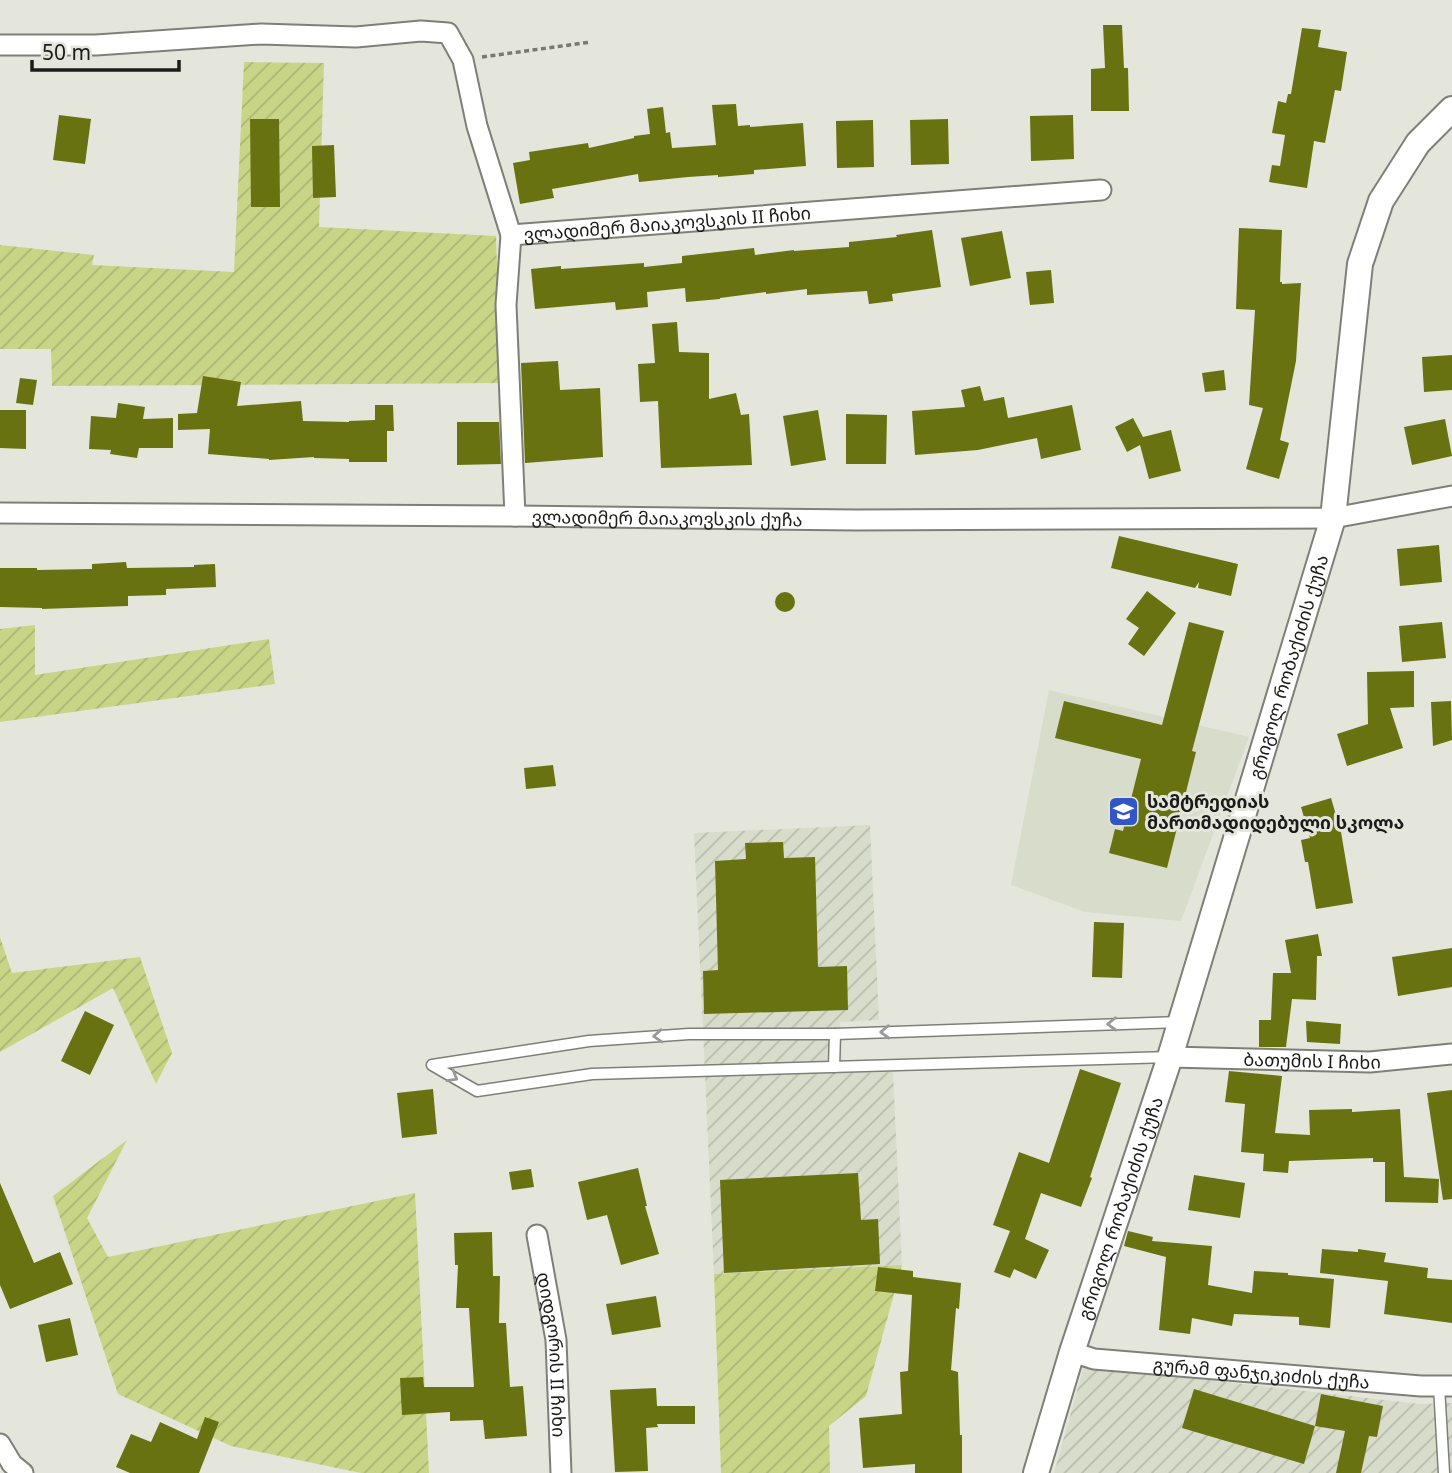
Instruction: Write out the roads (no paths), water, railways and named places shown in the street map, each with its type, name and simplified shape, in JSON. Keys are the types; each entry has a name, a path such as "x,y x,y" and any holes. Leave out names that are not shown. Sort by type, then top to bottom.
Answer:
{"street":[{"path":"0,45 96,45 261,34 356,37 421,31 448,33 463,60 477,125 511,235"},
{"name":"გრიგოლ რობაქიძის ქუჩა","path":"1036,1473 1072,1352 1181,1022 1333,518 1360,264 1381,201 1418,142 1452,109"},
{"name":"ვლადიმერ მაიაკოვსკის II ჩიხი","path":"515,516 506,305 511,235 1101,190"},
{"name":"ვლადიმერ მაიაკოვსკის ქუჩა","path":"0,513 856,520 1333,518 1452,496"},
{"name":"ბათუმის I ჩიხი","path":"1170,1057 1370,1062 1452,1054"},
{"name":"დიდგორის II ჩიხი","path":"537,1236 556,1339 561,1473"},
{"name":"გურამ ფანჯიკიძის ქუჩა","path":"1072,1352 1094,1359 1445,1386"},
{"path":"0,1444 12,1464 23,1473"}],"lane":[{"path":"1170,1057 592,1074 477,1091 432,1065 589,1041 690,1034 835,1034 1181,1022"},
{"path":"834,1068 835,1034"},
{"path":"1444,1473 1445,1386"}],"place":[{"name":"სამტრედიას მართმადიდებული სკოლა","path":"1124,811"}]}
